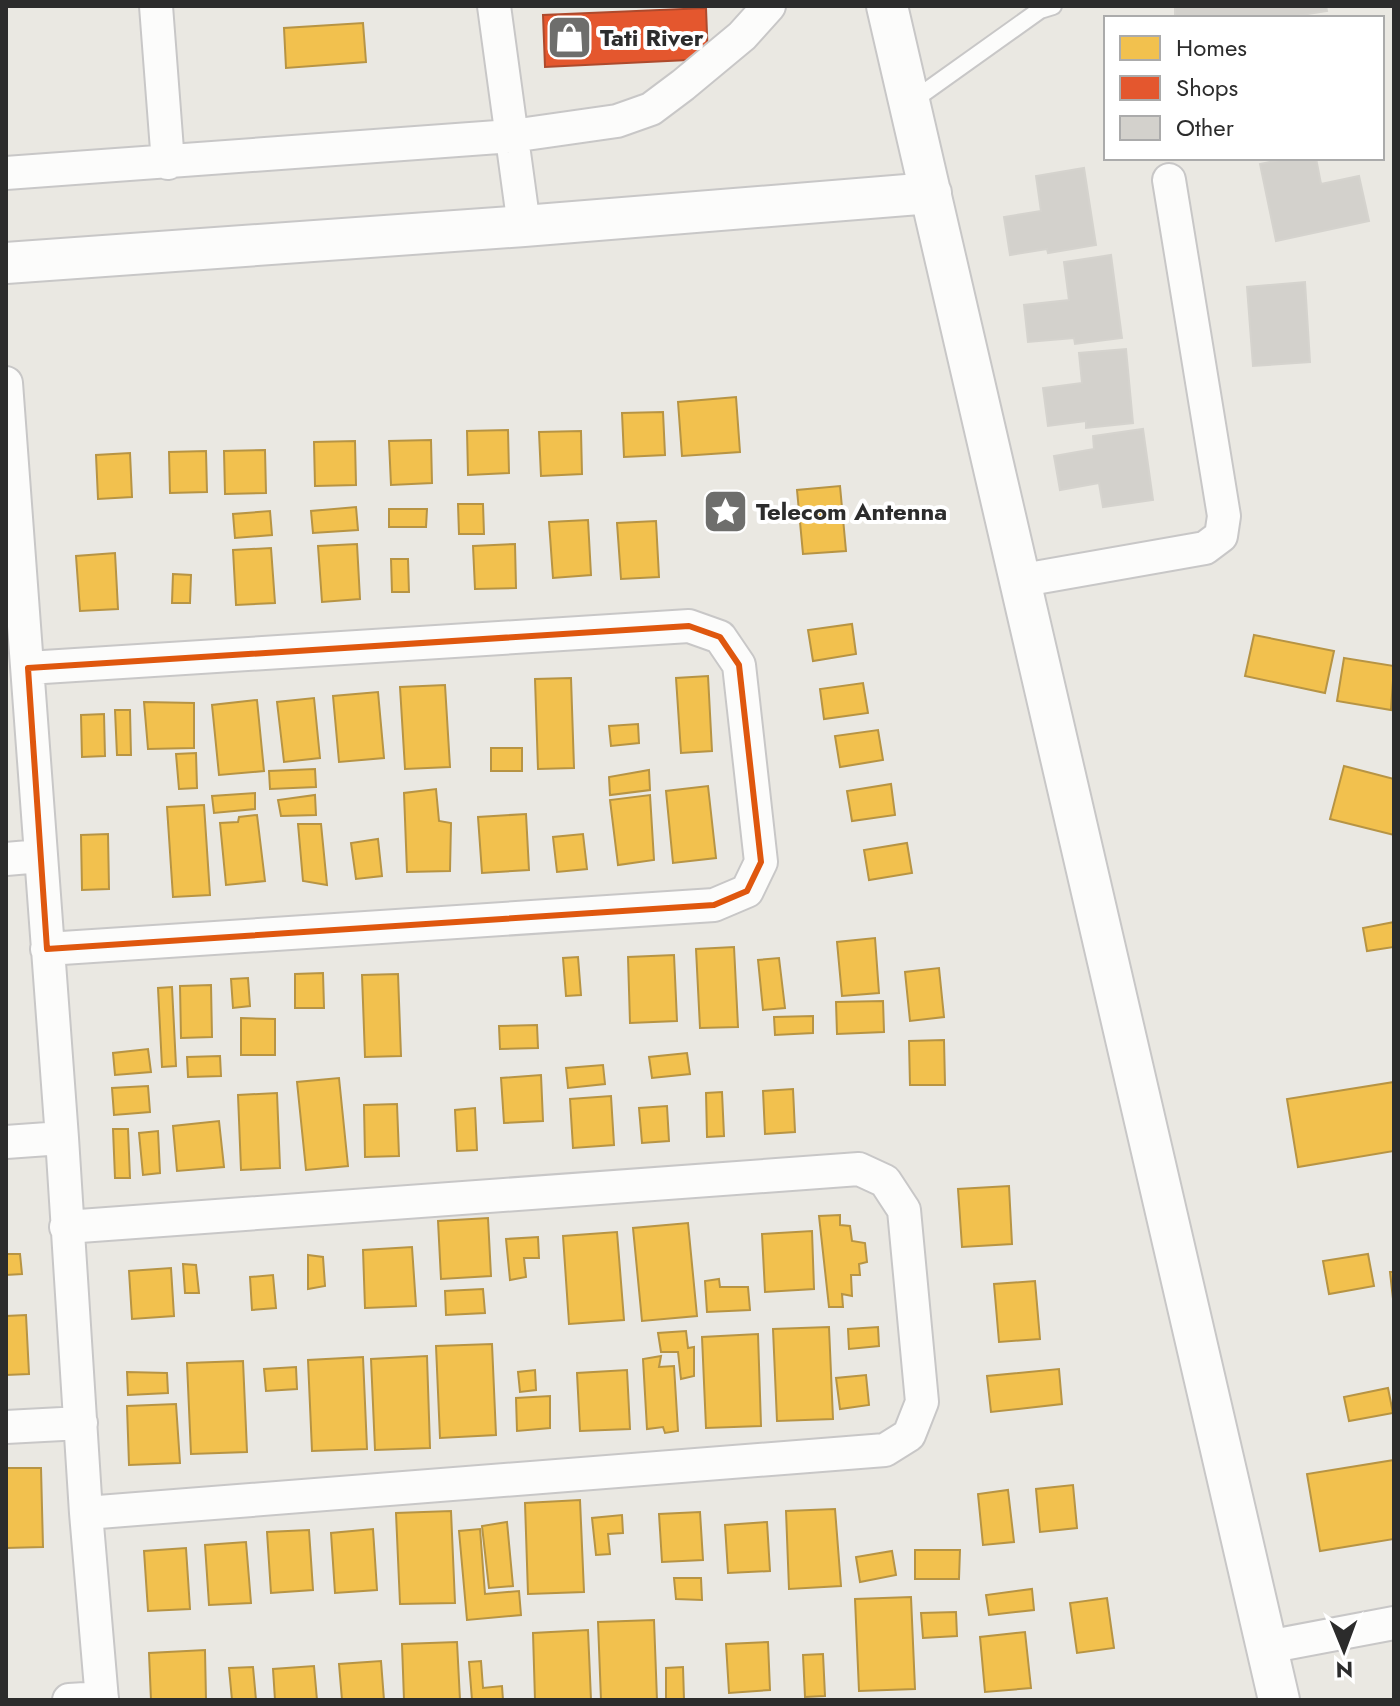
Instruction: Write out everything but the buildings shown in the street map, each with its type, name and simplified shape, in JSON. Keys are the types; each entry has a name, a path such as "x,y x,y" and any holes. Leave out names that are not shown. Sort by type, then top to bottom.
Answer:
{"street":[{"path":"156,6 168,163"},
{"path":"494,6 524,226"},
{"path":"6,173 512,136 617,121 651,109 742,36 769,6"},
{"path":"887,6 1279,1700"},
{"path":"1018,581 1205,548 1221,536 1224,516 1169,180"},
{"path":"6,263 931,193"},
{"path":"6,383 14,573 28,668 86,1513 102,1699 69,1700"},
{"path":"28,668 689,626 720,637 739,665 761,862 747,891 714,905 47,949"},
{"path":"6,859 41,856"},
{"path":"6,1142 62,1138"},
{"path":"66,1227 859,1169 885,1181 904,1210 922,1402 909,1435 885,1450 86,1513"},
{"path":"6,1427 81,1423"},
{"path":"1267,1647 1394,1623"}],"lane":[{"path":"911,102 1045,7"}],"highlighted area":[{"path":"689,626 720,637 739,665 761,862 747,891 714,905 47,949 28,668"}],"place":[{"name":"Tati River","path":"569,38"},
{"name":"Telecom Antenna","path":"725,512"}]}
